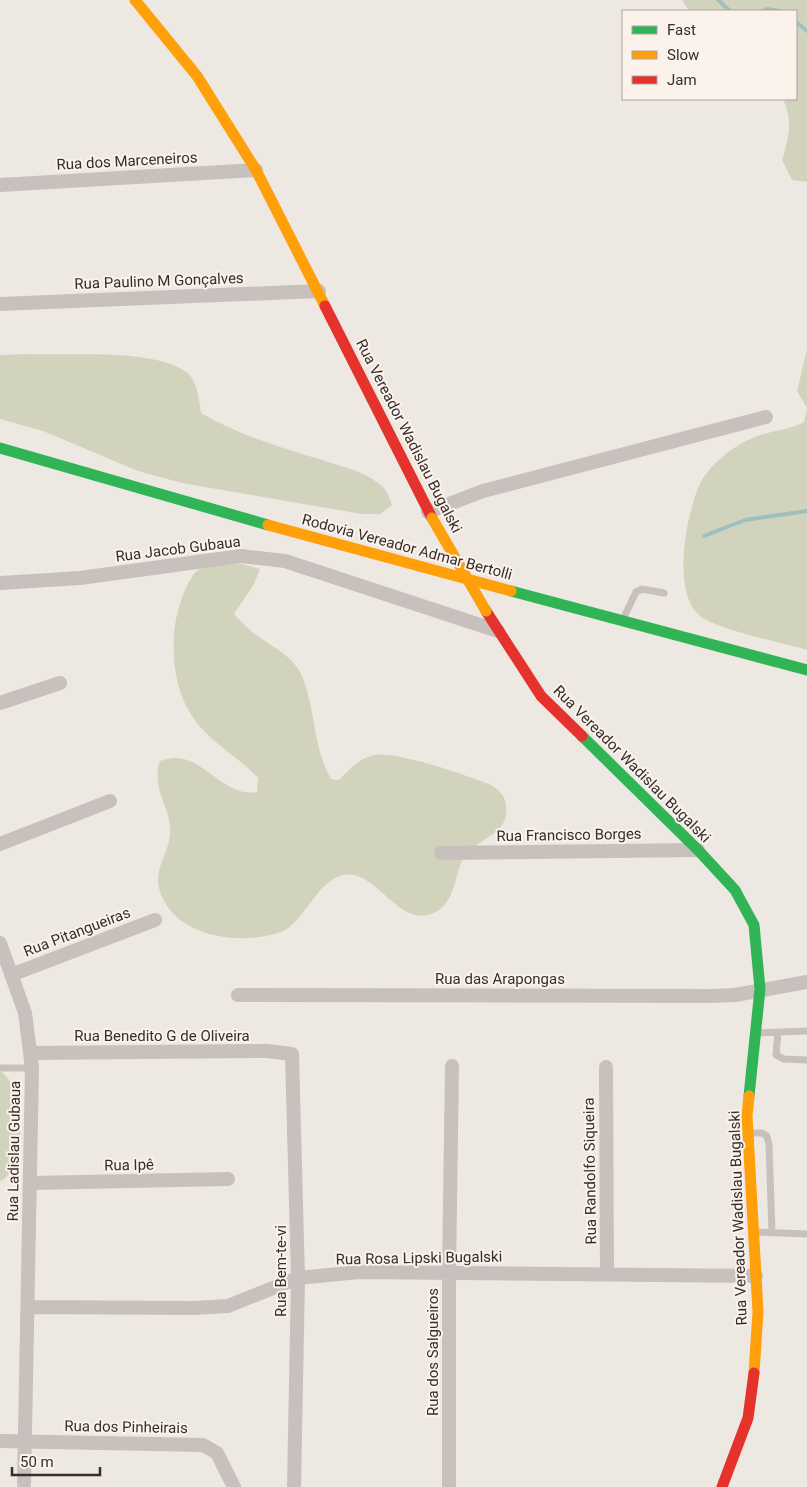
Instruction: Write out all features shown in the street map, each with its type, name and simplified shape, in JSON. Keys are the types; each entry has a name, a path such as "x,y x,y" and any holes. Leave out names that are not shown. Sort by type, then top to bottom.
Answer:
{"main road":[{"name":"Rua Vereador Wadislau Bugalski","path":"135,0 198,76 256,170 319,291 430,515 498,631 541,696 698,850 735,890 754,925 760,989 747,1116 747,1133 758,1312 757,1350 748,1418 722,1487"},
{"name":"Rodovia Vereador Admar Bertolli","path":"0,448 351,549 807,670"}],"street":[{"name":"Rua dos Marceneiros","path":"0,185 256,170"},
{"name":"Rua Paulino M Gonçalves","path":"0,304 319,291"},
{"path":"430,515 483,491 766,417"},
{"name":"Rua Jacob Gubaua","path":"0,583 80,578 241,556 285,561 498,631"},
{"path":"0,703 60,683"},
{"path":"0,844 110,801"},
{"name":"Rua Francisco Borges","path":"441,853 698,850"},
{"name":"Rua Pitangueiras","path":"11,975 155,920"},
{"name":"Rua Ladislau Gubaua","path":"0,943 25,1013 32,1068 24,1484"},
{"name":"Rua das Arapongas","path":"238,995 710,996 735,994 807,982"},
{"name":"Rua Benedito G de Oliveira","path":"31,1053 267,1051 292,1054"},
{"name":"Rua Bem-te-vi","path":"292,1054 298,1278 294,1487"},
{"name":"Rua dos Salgueiros","path":"450,1487 449,1273 452,1066"},
{"name":"Rua Randolfo Siqueira","path":"606,1067 607,1274"},
{"name":"Rua Ipê","path":"30,1183 228,1179"},
{"name":"Rua Rosa Lipski Bugalski","path":"28,1307 194,1308 228,1306 298,1278 359,1272 756,1276"},
{"name":"Rua dos Pinheirais","path":"0,1442 203,1445 217,1453 234,1487"}],"lane":[{"path":"622,620 636,592 642,589 664,593"},
{"path":"756,1033 807,1031"},
{"path":"778,1032 776,1055 784,1060 807,1060"},
{"path":"0,1068 32,1068"},
{"path":"747,1133 762,1133 767,1136 769,1145 772,1233"},
{"path":"752,1232 807,1234"}],"green space":[{"path":"682,0 807,0 807,182 792,180 782,160 789,129 788,114 783,100 797,100 797,10 688,10"},
{"path":"807,349 807,408 797,391"},
{"path":"0,355 131,356 170,364 185,371 193,380 201,413 230,428 260,440 365,475 383,488 392,505 380,514 362,514 182,483 138,471 43,431 0,419"},
{"path":"807,409 807,650 734,630 699,615 691,604 686,589 684,554 693,501 700,484 714,465 725,454 744,442 760,435 793,427 804,422"},
{"path":"242,564 260,569 254,584 234,614 256,635 284,654 296,665 309,698 320,753 331,779 339,780 355,765 374,755 398,756 430,764 489,784 502,795 505,801 506,813 504,822 491,836 467,853 462,861 448,901 437,912 428,915 416,915 404,910 372,885 361,878 350,875 337,877 329,882 288,928 265,936 246,938 210,934 193,928 178,918 166,905 159,888 158,874 169,841 170,824 159,789 158,771 160,761 173,758 186,759 235,789 245,792 257,792 258,778 208,735 194,719 180,689 174,656 174,638 179,605 193,576 200,569 210,566"},
{"path":"0,1071 9,1080 15,1093 19,1110 20,1128 19,1146 15,1162 9,1174 0,1181"}],"waterway":[{"path":"718,0 729,10"},
{"path":"765,10 773,10"},
{"path":"797,23 807,31"},
{"path":"704,536 745,520 807,511"}],"traffic: fast":[{"path":"0,448 268,525"},
{"path":"511,591 807,670"},
{"path":"582,736 698,850 735,890 754,925 760,989 749,1096"}],"traffic: slow":[{"path":"135,0 197,76 256,170 325,306"},
{"path":"432,518 486,611"},
{"path":"268,525 511,591"},
{"path":"749,1096 747,1116 758,1312 754,1373"}],"traffic: jam":[{"path":"325,306 432,518"},
{"path":"486,611 541,696 582,736"},
{"path":"722,1487 748,1418 754,1373"}]}
